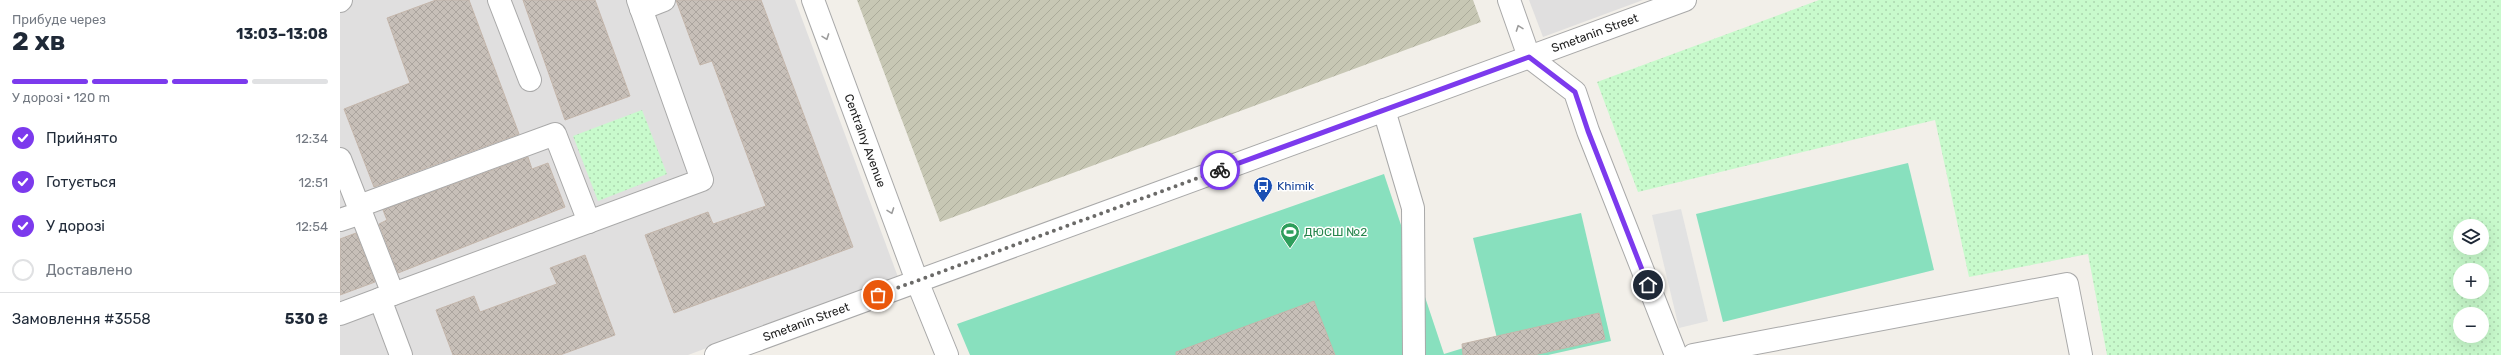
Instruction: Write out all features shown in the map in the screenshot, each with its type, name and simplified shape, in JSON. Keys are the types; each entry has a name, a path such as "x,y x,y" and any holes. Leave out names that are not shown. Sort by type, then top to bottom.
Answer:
{"street":[{"path":"500,0 530,80"},
{"path":"340,314 702,180 640,4 664,0"},
{"name":"Centralny Avenue","path":"813,0 917,281 947,355"},
{"path":"1509,0 1529,57 1575,92 1588,131 1676,355"},
{"name":"Smetanin Street","path":"716,355 1685,0"},
{"path":"1384,110 1413,208 1414,355"},
{"path":"340,220 360,210 555,134 589,222"},
{"path":"340,160 360,210 387,297 401,355"},
{"path":"1693,355 2067,284 2081,355"}],"shaded area":[{"path":"340,0 795,0 898,277 688,355 340,355"},
{"path":"857,0 1473,0 1481,22 940,222"},
{"path":"1529,0 1643,0 1543,37"},
{"path":"1681,209 1708,321 1679,328 1652,215"}],"green space":[{"path":"1819,0 2501,0 2501,355 2107,355 2088,254 1969,277 1935,120 1638,192 1597,82"},
{"path":"642,110 667,174 598,201 573,136"},
{"path":"1908,163 1934,270 1723,322 1696,214"},
{"name":"ДЮСШ №2","path":"1384,174 1444,354 1470,346 1471,355 970,355 957,324"},
{"path":"1581,213 1611,341 1548,355 1501,355 1473,238"}],"building":[{"path":"436,0 469,0 519,134 374,187 344,109 410,83 387,18"},
{"path":"523,0 595,0 630,96 565,120"},
{"path":"676,0 761,0 853,247 674,313 645,235 708,212 713,224 766,206 712,61 700,65"},
{"path":"528,157 532,169 548,163 565,207 398,273 379,224 387,220 383,210"},
{"path":"356,233 375,282 340,295 340,239"},
{"path":"585,255 615,335 560,355 453,355 436,310 474,296 480,312 557,284 550,268"},
{"path":"1314,301 1335,355 1176,355 1176,352"},
{"path":"1599,313 1605,339 1534,355 1463,355 1462,344"}],"way so far":[{"path":"878,295 1220,170"}],"place":[{"name":"Khimik","path":"1263,203"},
{"name":"ДЮСШ №2","path":"1290,249"}],"route":[{"path":"1220,170 1529,57 1575,92 1588,131 1648,285"}]}
